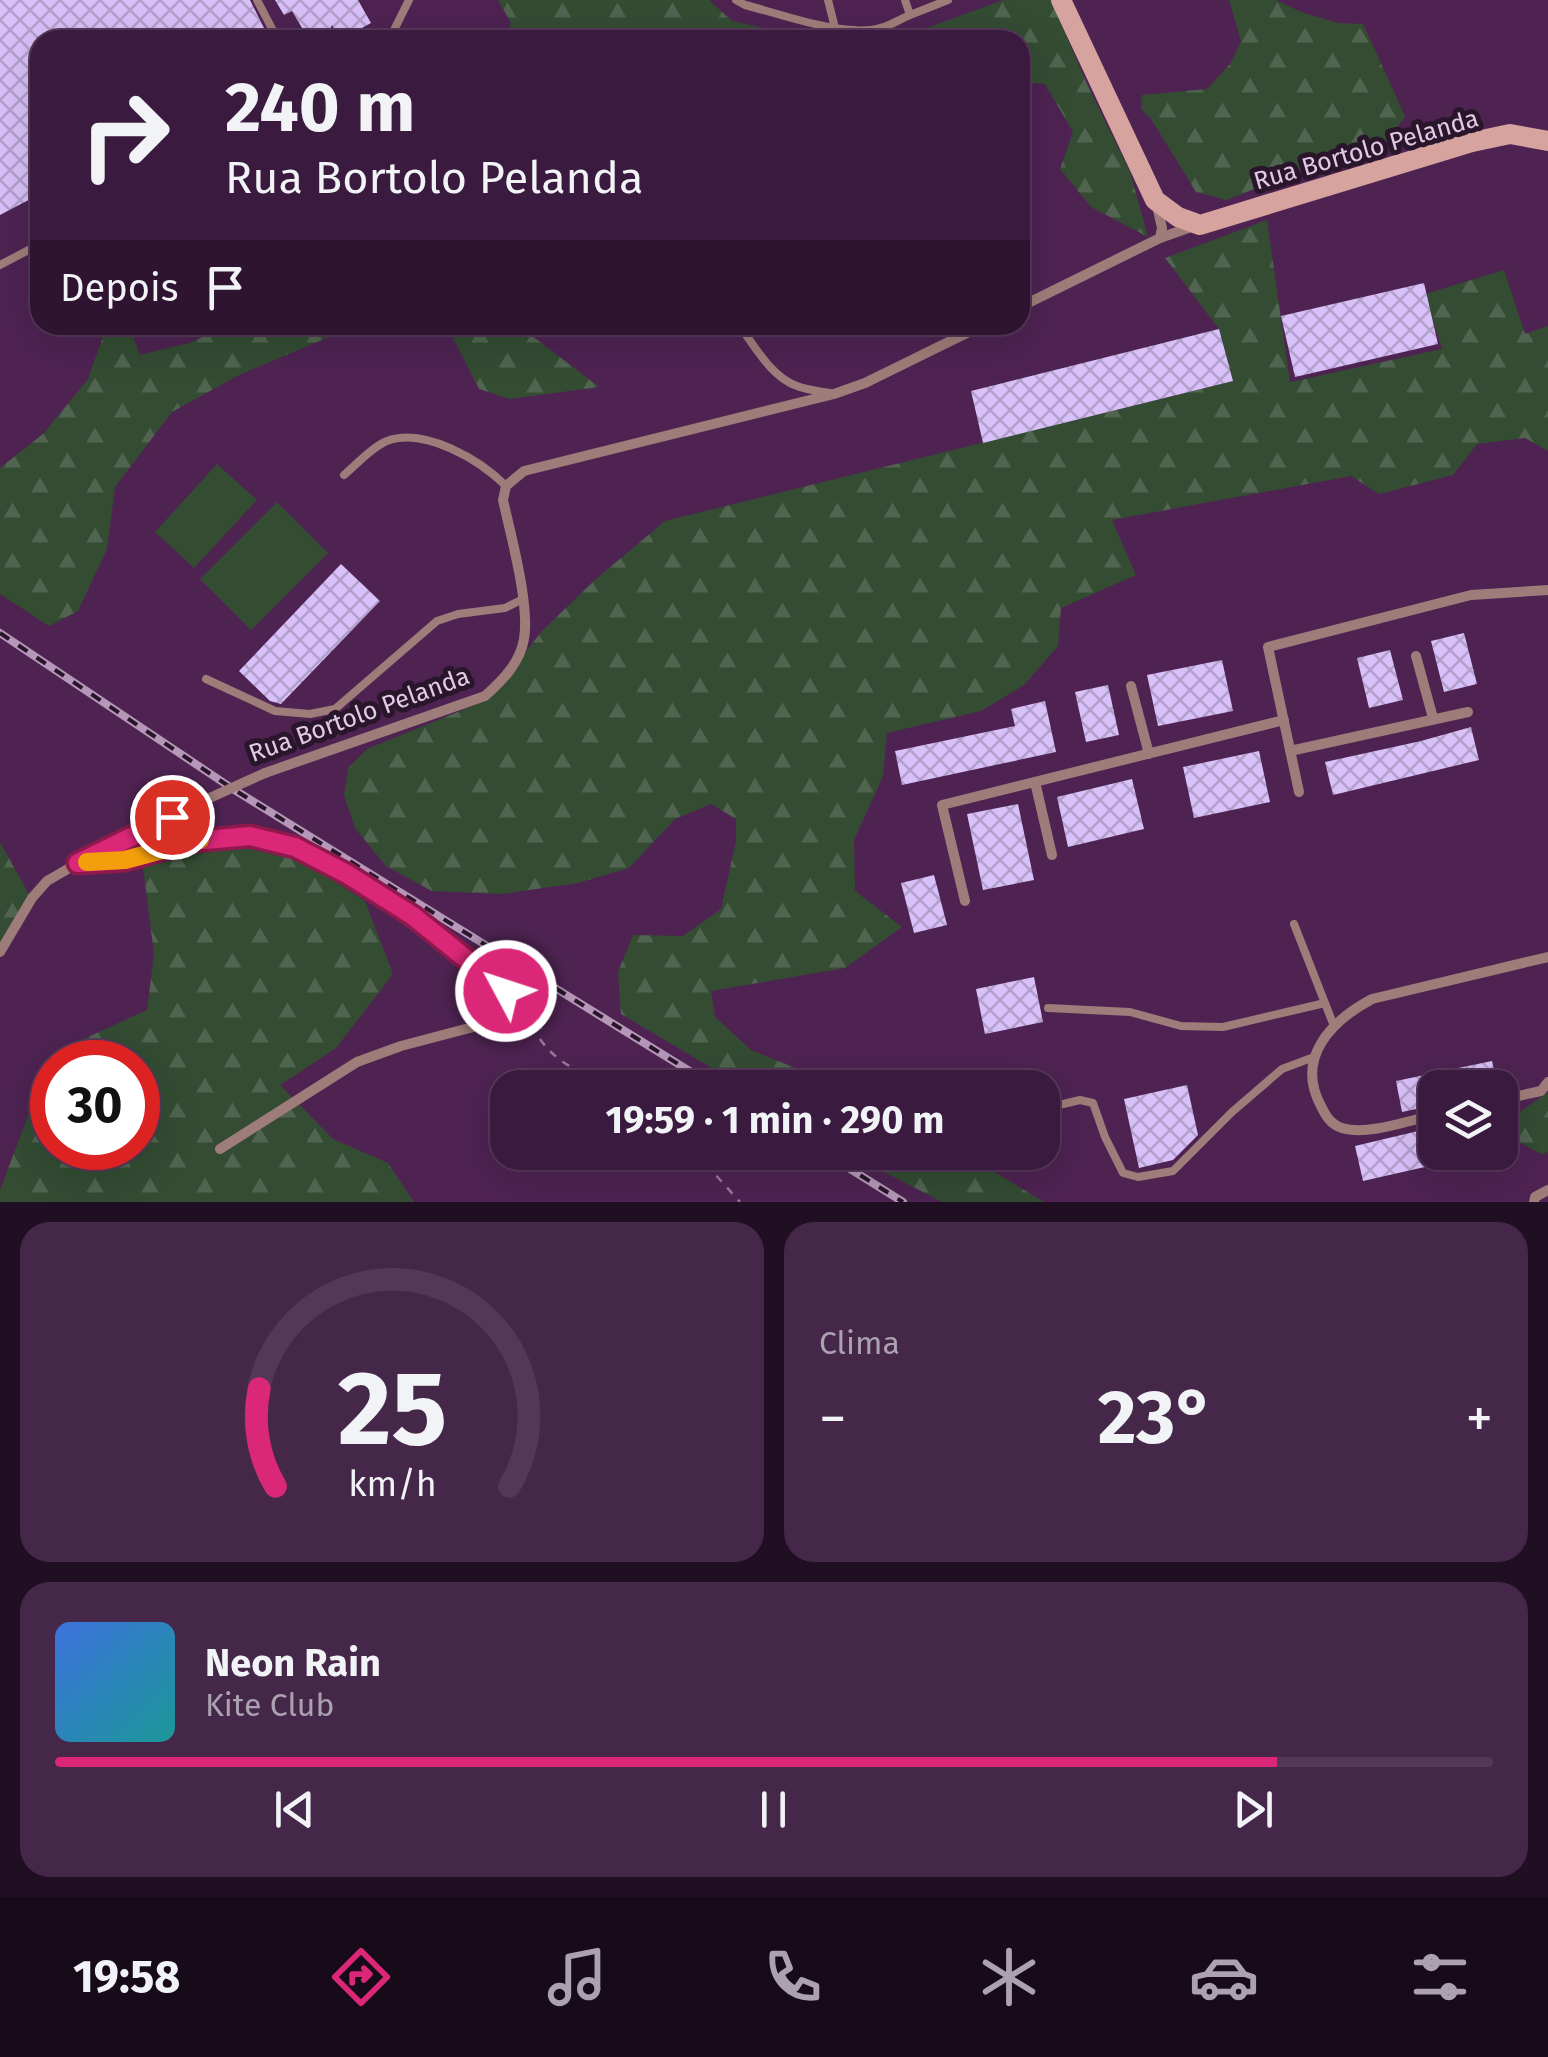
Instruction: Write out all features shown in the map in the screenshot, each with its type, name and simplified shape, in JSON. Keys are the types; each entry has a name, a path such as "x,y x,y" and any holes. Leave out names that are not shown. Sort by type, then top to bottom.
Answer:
{"street":[{"path":"1061,0 1156,200 1162,228 1160,238"},
{"name":"Rua Bortolo Pelanda","path":"1030,302 1160,238 1200,224 1472,142 1510,134 1548,141"},
{"path":"1156,200 1178,216 1200,224"},
{"path":"506,486 524,471 834,394 963,335"},
{"name":"Rua Bortolo Pelanda","path":"0,952 46,882 78,863 265,773 485,696 503,681 514,666 524,639 523,598 504,500 506,486"},
{"path":"1299,792 1268,648 1471,595 1548,590"},
{"path":"1416,656 1433,718"},
{"path":"1131,686 1148,754"},
{"path":"1290,751 1468,712"},
{"path":"965,901 942,804 1284,720"},
{"path":"1035,782 1052,855"},
{"path":"78,863 125,860 194,841 250,836 295,847 413,916 506,991 526,1013 401,1046 357,1062 220,1149"},
{"path":"1418,1118 1366,1130 1344,1129 1330,1122 1310,1080 1314,1058 1334,1026 1347,1012 1372,999 1548,957"},
{"path":"1518,1096 1542,1091 1548,1082"},
{"path":"1534,1202 1548,1190"}],"lane":[{"path":"257,0 273,30"},
{"path":"393,30 409,0"},
{"path":"736,0 854,30"},
{"path":"828,0 835,28"},
{"path":"905,0 910,14"},
{"path":"870,30 948,0"},
{"path":"0,265 30,249"},
{"path":"747,335 784,380 834,394"},
{"path":"344,475 383,442 422,436 490,470 506,486"},
{"path":"206,679 275,711 310,714 335,709 437,622 458,614 505,608 523,598"},
{"path":"1294,924 1334,1026"},
{"path":"1048,1008 1130,1012 1181,1026 1223,1027 1324,1003"},
{"path":"1060,1105 1080,1100 1093,1103 1122,1173 1138,1176 1173,1171 1282,1069 1314,1058"}],"path":[{"path":"526,1013 540,1041 556,1058 580,1070"},
{"path":"711,1170 740,1202"}],"green space":[{"path":"498,0 709,0 732,21 773,30 509,30 511,23"},
{"path":"1003,0 1051,0 1130,172 1148,237 1091,207 1060,169 1073,132 1045,84 1030,83 1030,30 922,30"},
{"path":"1229,0 1276,0 1338,23 1363,24 1405,116 1388,141 1316,164 1227,200 1196,192 1141,109 1142,95 1207,89 1230,64 1241,41"},
{"path":"1267,220 1290,382 1442,349 1425,294 1504,270 1525,334 1548,326 1548,451 1525,438 1477,444 1453,475 1379,494 1351,476 1112,520 1136,575 1061,608 1058,646 1024,685 981,711 887,733 883,776 854,840 855,891 902,927 845,968 711,991 715,1017 751,1050 801,1070 715,1070 621,1014 618,972 633,935 683,936 721,909 736,841 736,819 711,804 675,819 629,868 578,883 501,894 432,891 386,866 355,828 344,795 348,768 367,749 487,700 542,631 665,521 1233,381 1219,329 1165,258"},
{"path":"103,335 133,335 140,355 207,335 334,335 239,375 172,412 115,487 107,549 78,611 49,626 0,594 0,468 44,433 88,379"},
{"path":"452,335 531,335 599,387 510,399 479,389"},
{"path":"217,464 257,500 194,568 155,532"},
{"path":"277,502 328,553 251,630 200,579"},
{"path":"0,842 30,896 0,950"},
{"path":"217,842 302,860 365,901 393,974 336,1048 280,1085 333,1139 388,1163 414,1202 0,1202 0,1190 30,1110 30,1170 160,1170 160,1040 81,1040 147,1010 154,954 143,867"},
{"path":"1548,1092 1548,1152 1541,1154 1518,1141 1518,1113"},
{"path":"881,1170 991,1170 1044,1202 942,1202"}],"building":[{"path":"0,0 250,0 265,30 30,30 30,199 0,215"},
{"path":"275,0 358,0 371,23 358,30 335,30 332,25 330,30 303,30 292,11 284,15"},
{"path":"1424,283 1438,344 1295,377 1281,316"},
{"path":"1219,329 1233,381 983,443 971,391"},
{"path":"341,564 380,601 281,704 270,701 239,671"},
{"path":"1464,633 1477,684 1444,692 1431,641"},
{"path":"1390,650 1403,700 1369,708 1357,658"},
{"path":"1222,660 1233,711 1158,726 1147,675"},
{"path":"1108,685 1119,735 1086,742 1075,692"},
{"path":"1045,701 1056,752 902,785 895,751 1015,726 1011,709"},
{"path":"1471,727 1479,760 1333,795 1325,762"},
{"path":"1259,751 1270,802 1194,818 1183,767"},
{"path":"1132,779 1144,829 1068,847 1057,797"},
{"path":"1018,804 1034,880 983,890 967,814"},
{"path":"934,875 947,925 914,933 901,883"},
{"path":"1034,977 1043,1022 985,1034 976,989"},
{"path":"1492,1061 1494,1070 1449,1070"},
{"path":"1418,1076 1418,1109 1402,1112 1396,1081"},
{"path":"1187,1085 1198,1135 1173,1160 1139,1168 1124,1099"},
{"path":"1418,1131 1418,1169 1363,1181 1355,1146"}],"railway":[{"path":"0,633 233,789 688,1070"},
{"path":"852,1170 903,1202"}],"slow traffic":[{"path":"87,862 125,860 200,840"}],"route":[{"path":"172,817 78,863 125,860 194,841 250,836 295,847 413,916 506,991"}]}
